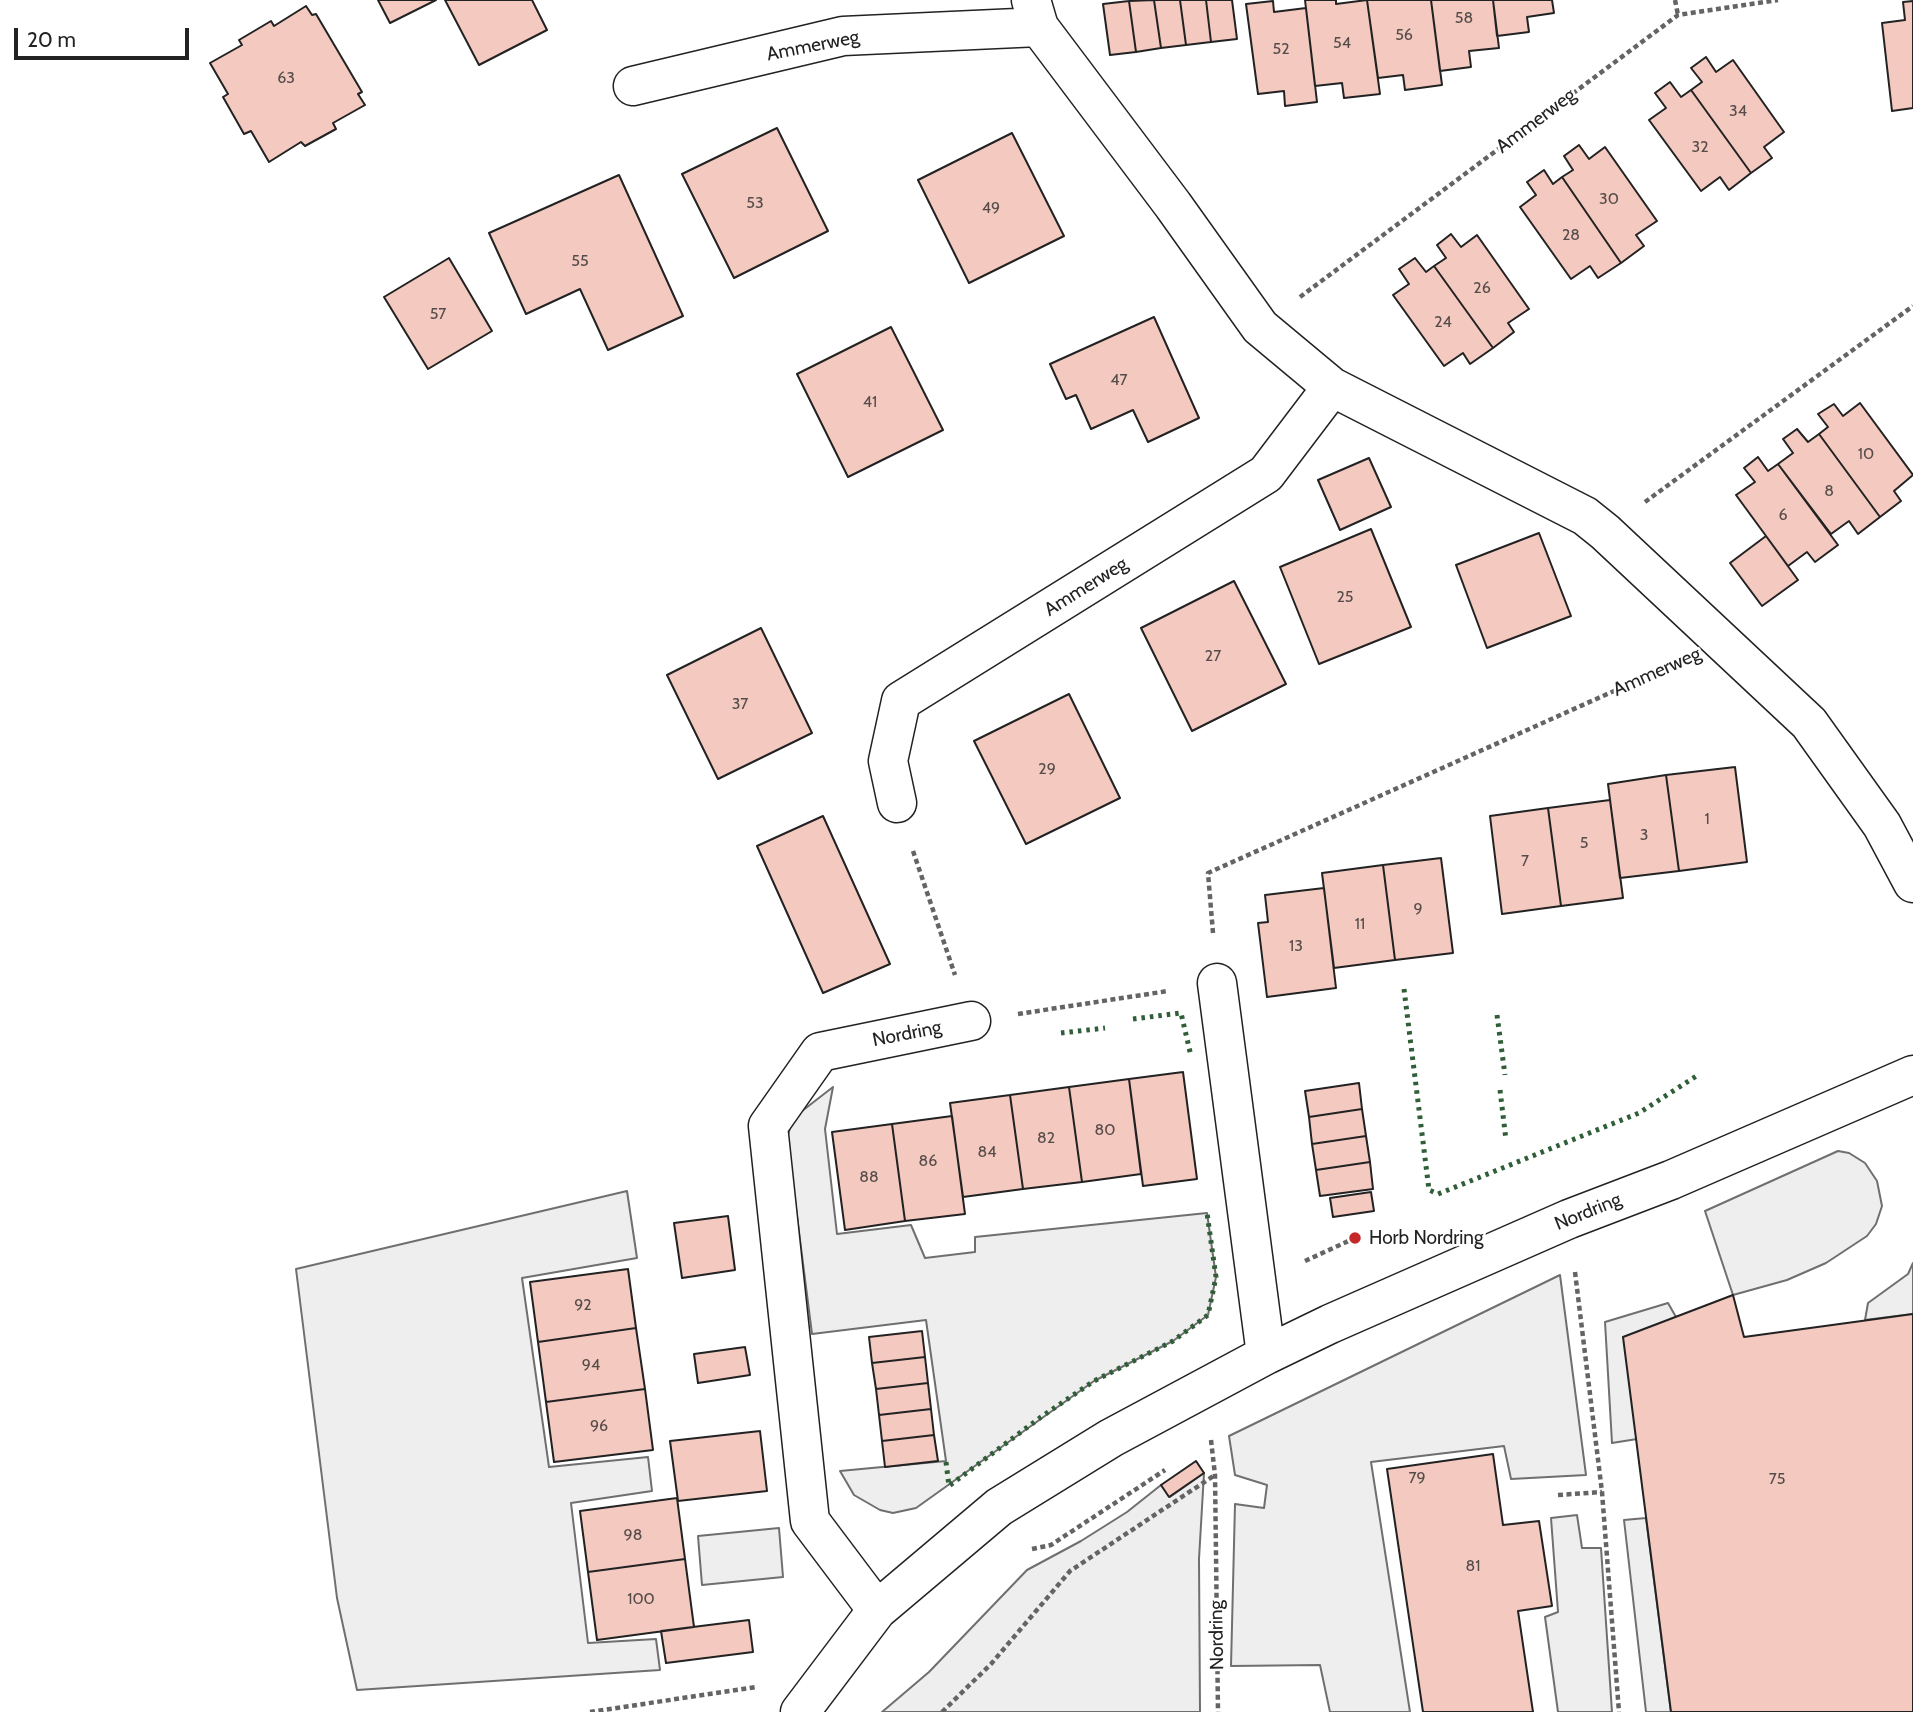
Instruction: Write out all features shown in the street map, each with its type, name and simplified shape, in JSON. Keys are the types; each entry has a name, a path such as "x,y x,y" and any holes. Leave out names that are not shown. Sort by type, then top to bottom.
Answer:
{"street":[{"name":"Ammerweg","path":"633,86 844,36 1035,13 1260,327 1332,387 1585,516 1605,532 1809,723 1882,825 1913,883"},
{"name":"Ammerweg","path":"897,803 888,761 901,701 1266,474 1332,387"},
{"path":"1217,983 1266,1355"},
{"name":"Nordring","path":"877,1610 810,1521 768,1126 820,1052 971,1021"},
{"name":"Nordring","path":"800,1712 877,1610 999,1507 1111,1438 1266,1355 1569,1219 1671,1180 1913,1075"}],"path":[{"path":"1675,0 1678,15 1778,0"},
{"name":"Ammerweg","path":"1260,327 1678,15"},
{"path":"1605,532 1913,306"},
{"name":"Ammerweg","path":"1217,983 1208,873 1722,642"},
{"path":"897,803 971,1021 1217,983"},
{"path":"1569,1219 1602,1492 1619,1712"},
{"name":"Nordring","path":"1196,1393 1210,1428 1215,1475 1218,1712"},
{"path":"942,1712 990,1664 1070,1571 1215,1475"},
{"path":"1558,1495 1602,1492"},
{"path":"590,1712 827,1677"}],"shaded area":[{"path":"833,1087 825,1129 837,1234 911,1225 925,1258 975,1252 975,1237 1207,1213 1216,1277 1208,1315 1173,1341 1094,1381 916,1508 893,1513 880,1510 854,1495 840,1471 946,1461 926,1320 812,1334 787,1138 793,1118"},
{"path":"1838,1151 1849,1153 1865,1163 1877,1181 1882,1206 1876,1224 1867,1236 1826,1263 1787,1280 1733,1295 1705,1211"},
{"path":"627,1191 637,1258 522,1278 549,1467 648,1457 652,1491 571,1503 588,1643 656,1639 660,1670 357,1690 337,1598 296,1269"},
{"path":"1913,1263 1913,1314 1865,1320 1868,1303 1908,1274"},
{"path":"1560,1275 1586,1475 1511,1479 1504,1446 1371,1462 1410,1712 1330,1712 1320,1665 1231,1666 1235,1504 1264,1508 1267,1485 1235,1475 1229,1436"},
{"path":"1668,1303 1676,1317 1637,1439 1612,1443 1605,1322"},
{"path":"1204,1473 1199,1559 1200,1712 882,1712 929,1672 1027,1570 1127,1512 1161,1485 1170,1497"},
{"path":"1577,1515 1582,1548 1601,1548 1612,1712 1558,1712 1545,1617 1558,1612 1551,1518"},
{"path":"1646,1518 1671,1712 1646,1712 1624,1520"},
{"path":"779,1528 783,1577 702,1585 698,1536"}],"building":[{"path":"378,0 436,0 390,23"},
{"path":"445,0 532,0 547,30 479,65"},
{"path":"1154,0 1180,0 1186,45 1161,48"},
{"path":"1154,0 1161,48 1136,52 1129,1"},
{"path":"1180,0 1206,0 1211,42 1186,45"},
{"path":"1206,0 1232,0 1237,39 1211,42"},
{"path":"1305,0 1336,0 1336,4 1367,0 1380,94 1344,98 1342,83 1315,86"},
{"path":"1367,0 1431,0 1442,85 1405,90 1403,75 1378,78"},
{"path":"1431,0 1493,0 1499,48 1469,51 1471,67 1440,71"},
{"path":"1493,0 1552,0 1554,13 1527,17 1529,32 1497,36"},
{"path":"1129,1 1136,52 1110,55 1103,4"},
{"path":"1273,1 1274,12 1306,8 1317,102 1285,106 1284,91 1258,94 1246,4"},
{"path":"1913,1 1913,108 1892,111 1882,23 1905,20 1903,2"},
{"path":"306,6 312,15 316,14 362,92 358,94 365,105 333,123 336,129 305,146 301,142 269,162 251,131 244,134 223,97 228,94 210,63 242,45 239,40 271,21 274,26"},
{"path":"1706,57 1716,72 1733,60 1784,132 1764,147 1772,158 1751,173 1691,90 1702,82 1691,68"},
{"path":"1670,82 1681,97 1691,90 1751,173 1729,190 1720,177 1701,191 1649,120 1666,108 1655,93"},
{"path":"777,128 828,231 734,278 682,174"},
{"path":"1012,133 1064,236 969,283 918,180"},
{"path":"1579,145 1589,159 1605,147 1657,221 1636,235 1644,246 1621,263 1562,177 1573,170 1564,156"},
{"path":"1544,170 1553,184 1562,177 1621,263 1598,278 1590,266 1571,279 1520,207 1536,195 1527,182"},
{"path":"619,175 683,316 608,350 580,289 526,314 489,233"},
{"path":"1451,234 1461,247 1477,235 1529,309 1508,323 1514,332 1493,348 1434,266 1446,258 1437,245"},
{"path":"449,258 492,331 428,369 384,297"},
{"path":"1415,258 1426,272 1434,266 1493,348 1470,364 1463,353 1444,366 1393,295 1409,284 1399,269"},
{"path":"1154,317 1199,418 1148,442 1133,410 1091,429 1076,395 1066,399 1050,364"},
{"path":"891,327 943,430 848,477 797,374"},
{"path":"1860,403 1913,475 1894,491 1901,501 1880,517 1819,434 1828,427 1818,414 1834,404 1843,416"},
{"path":"1797,429 1808,442 1819,434 1880,517 1858,534 1849,521 1831,534 1778,464 1793,453 1783,439"},
{"path":"1758,457 1768,471 1778,464 1838,545 1815,562 1807,552 1788,566 1736,495 1755,482 1744,468"},
{"path":"1369,458 1391,507 1340,530 1318,480"},
{"path":"1371,529 1411,627 1319,664 1280,567"},
{"path":"1539,533 1571,616 1487,648 1456,565"},
{"path":"1766,536 1798,580 1762,606 1730,563"},
{"path":"1234,581 1286,684 1192,731 1141,628"},
{"path":"761,628 812,733 718,779 667,675"},
{"path":"1069,694 1120,798 1026,844 974,741"},
{"path":"1735,767 1747,862 1679,871 1666,775"},
{"path":"1666,775 1679,871 1620,878 1608,784"},
{"path":"1610,800 1623,898 1561,906 1548,808"},
{"path":"1548,808 1561,906 1502,914 1490,816"},
{"path":"823,816 890,964 823,993 757,846"},
{"path":"1441,858 1453,953 1395,960 1383,865"},
{"path":"1383,865 1395,960 1334,968 1322,873"},
{"path":"1324,888 1336,988 1267,997 1258,923 1268,922 1265,895"},
{"path":"1183,1072 1197,1179 1143,1186 1129,1079"},
{"path":"1129,1079 1141,1174 1082,1182 1069,1087"},
{"path":"1359,1083 1362,1109 1309,1117 1305,1091"},
{"path":"1069,1087 1082,1182 1023,1189 1010,1095"},
{"path":"1010,1095 1023,1189 963,1197 950,1103"},
{"path":"1362,1109 1366,1136 1312,1144 1309,1117"},
{"path":"952,1116 965,1214 905,1221 892,1124"},
{"path":"892,1124 905,1221 845,1230 832,1132"},
{"path":"1366,1136 1370,1162 1316,1170 1312,1144"},
{"path":"1370,1162 1373,1189 1320,1196 1316,1170"},
{"path":"1371,1192 1374,1211 1333,1217 1330,1198"},
{"path":"728,1216 735,1270 682,1278 674,1223"},
{"path":"628,1269 636,1328 538,1342 530,1282"},
{"path":"1733,1295 1744,1337 1913,1314 1913,1712 1671,1712 1623,1337"},
{"path":"636,1328 645,1389 546,1402 538,1342"},
{"path":"922,1331 925,1357 872,1363 869,1337"},
{"path":"745,1347 750,1375 698,1383 694,1354"},
{"path":"925,1357 928,1383 876,1389 872,1363"},
{"path":"928,1383 931,1409 879,1415 876,1389"},
{"path":"645,1389 653,1450 554,1462 546,1402"},
{"path":"931,1409 934,1435 882,1441 879,1415"},
{"path":"760,1431 767,1491 678,1501 670,1441"},
{"path":"934,1435 938,1461 885,1467 882,1441"},
{"path":"1493,1454 1503,1525 1539,1521 1552,1606 1518,1611 1533,1712 1423,1712 1387,1469"},
{"path":"1196,1461 1204,1473 1169,1497 1161,1485"},
{"path":"677,1498 685,1559 588,1572 580,1511"},
{"path":"685,1559 694,1627 597,1640 588,1572"},
{"path":"749,1620 753,1652 666,1663 661,1631"}],"hedge":[{"path":"1404,989 1429,1190 1438,1194 1639,1113 1698,1075"},
{"path":"1133,1019 1181,1013 1191,1056"},
{"path":"1497,1015 1505,1075"},
{"path":"1061,1033 1105,1028"},
{"path":"1500,1090 1506,1140"},
{"path":"946,1462 949,1486 1094,1381 1173,1341 1208,1315 1216,1277 1207,1213"}],"place":[{"name":"Horb Nordring","path":"1355,1238"}]}
